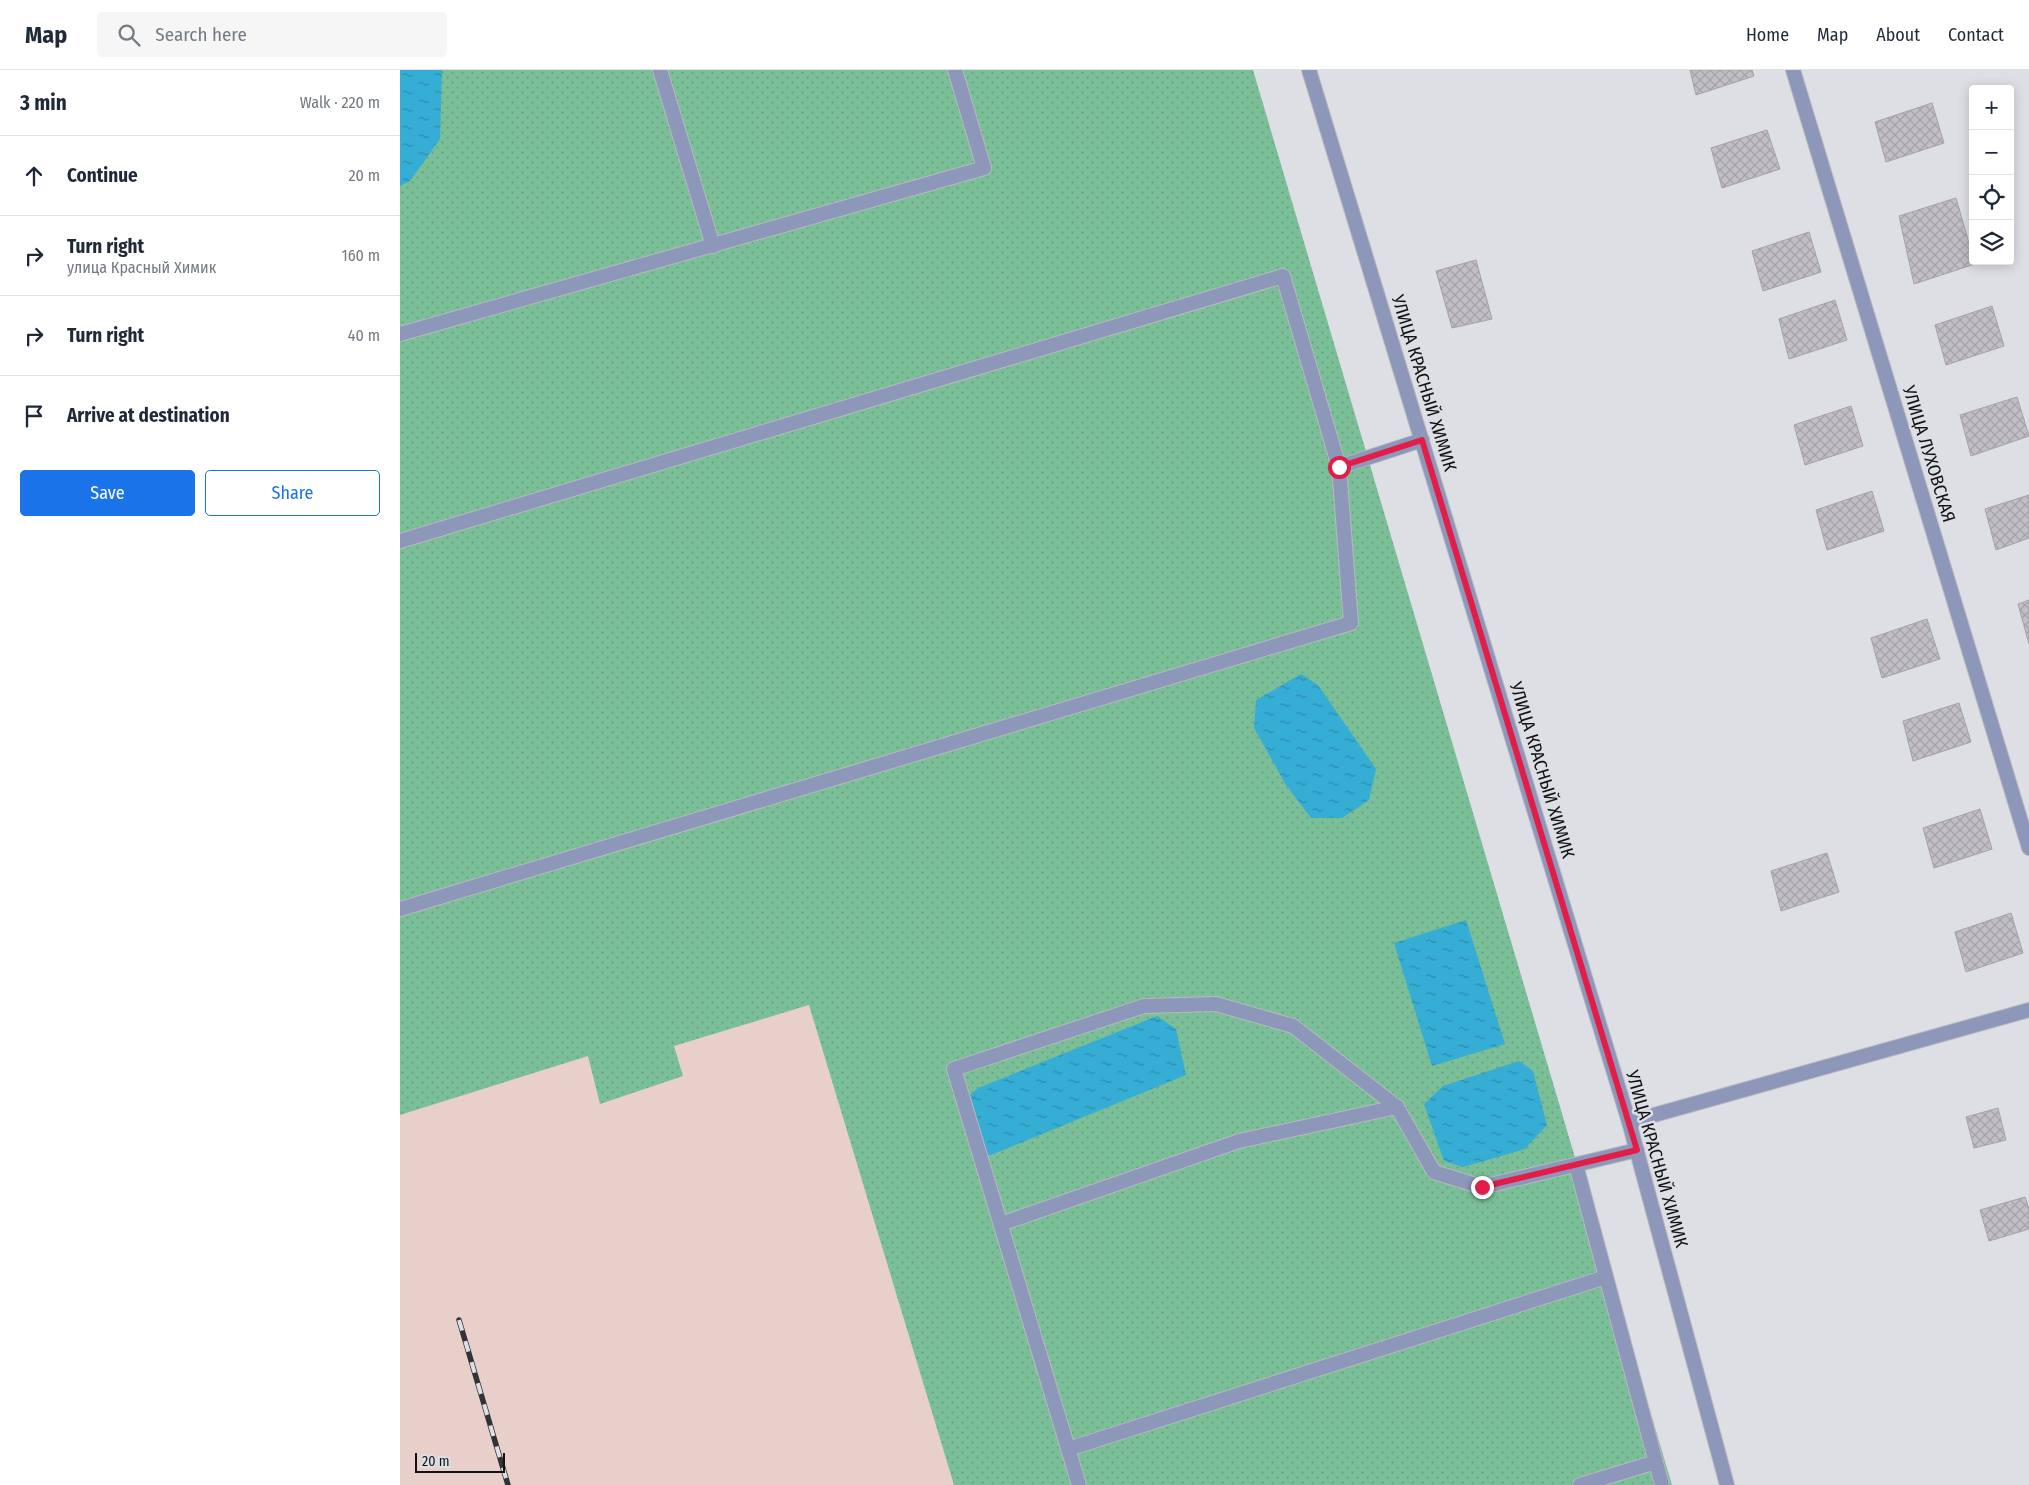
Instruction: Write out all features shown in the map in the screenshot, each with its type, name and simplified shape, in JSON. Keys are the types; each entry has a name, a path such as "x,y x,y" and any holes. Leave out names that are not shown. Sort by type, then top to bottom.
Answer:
{"street":[{"path":"660,70 713,246"},
{"path":"400,334 984,168 955,70"},
{"name":"УЛИЦА КРАСНЫЙ ХИМИК","path":"1309,70 1629,1122 1727,1485"},
{"name":"УЛИЦА ЛУХОВСКАЯ","path":"1793,70 2029,848"},
{"path":"400,540 1283,276 1339,467 1351,623 400,909"},
{"path":"1339,467 1422,440"},
{"path":"1079,1485 954,1070 1144,1006 1216,1004 1293,1026 1397,1107 1434,1172 1482,1187 1637,1150"},
{"path":"1629,1122 2029,1010"},
{"path":"1001,1224 1240,1141 1397,1107"},
{"path":"1576,1165 1662,1485"},
{"path":"1068,1450 1606,1277"},
{"path":"1580,1485 1656,1462"}],"shaded area":[{"path":"809,1005 954,1485 400,1485 400,1115 589,1055 600,1104 674,1046"}],"green space":[{"path":"400,70 1253,70 1672,1485 954,1485 809,1005 674,1046 683,1076 600,1104 588,1056 400,1115"}],"water":[{"path":"400,70 442,70 440,139 410,181 400,186"},
{"path":"1301,674 1318,685 1376,769 1369,800 1342,818 1311,818 1286,785 1254,728 1256,700"},
{"path":"1466,920 1505,1044 1432,1066 1394,943"},
{"path":"1157,1016 1176,1029 1186,1075 991,1155 979,1155 963,1101 978,1088"},
{"path":"1519,1061 1533,1071 1547,1125 1525,1149 1463,1167 1444,1161 1424,1104 1443,1086"}],"building":[{"path":"1690,70 1752,70 1754,76 1696,95"},
{"path":"1932,103 1944,143 1886,162 1875,122"},
{"path":"1767,130 1780,169 1722,188 1711,148"},
{"path":"1956,198 1969,243 1969,265 1972,265 1914,284 1899,216"},
{"path":"1809,232 1821,272 1763,291 1752,251"},
{"path":"1476,260 1492,319 1452,328 1436,271"},
{"path":"1835,300 1847,340 1789,359 1779,319"},
{"path":"1992,306 2004,346 1946,365 1935,325"},
{"path":"2017,397 2029,436 1971,456 1960,415"},
{"path":"1851,406 1863,446 1805,465 1794,425"},
{"path":"1872,491 1884,531 1827,550 1816,510"},
{"path":"2029,495 2029,538 1996,550 1985,509"},
{"path":"2029,600 2029,644 2018,604"},
{"path":"1927,619 1940,659 1882,678 1871,638"},
{"path":"1959,703 1971,742 1913,761 1903,721"},
{"path":"1980,809 1992,849 1934,868 1923,828"},
{"path":"1827,853 1839,892 1781,911 1771,871"},
{"path":"2011,913 2023,953 1966,972 1955,932"},
{"path":"1998,1108 2006,1140 1974,1148 1966,1117"},
{"path":"2025,1197 2029,1209 2029,1229 1989,1241 1980,1210"}],"railway":[{"path":"459,1320 508,1485"}],"route":[{"path":"1339,467 1422,440 1637,1150 1482,1187"}]}
